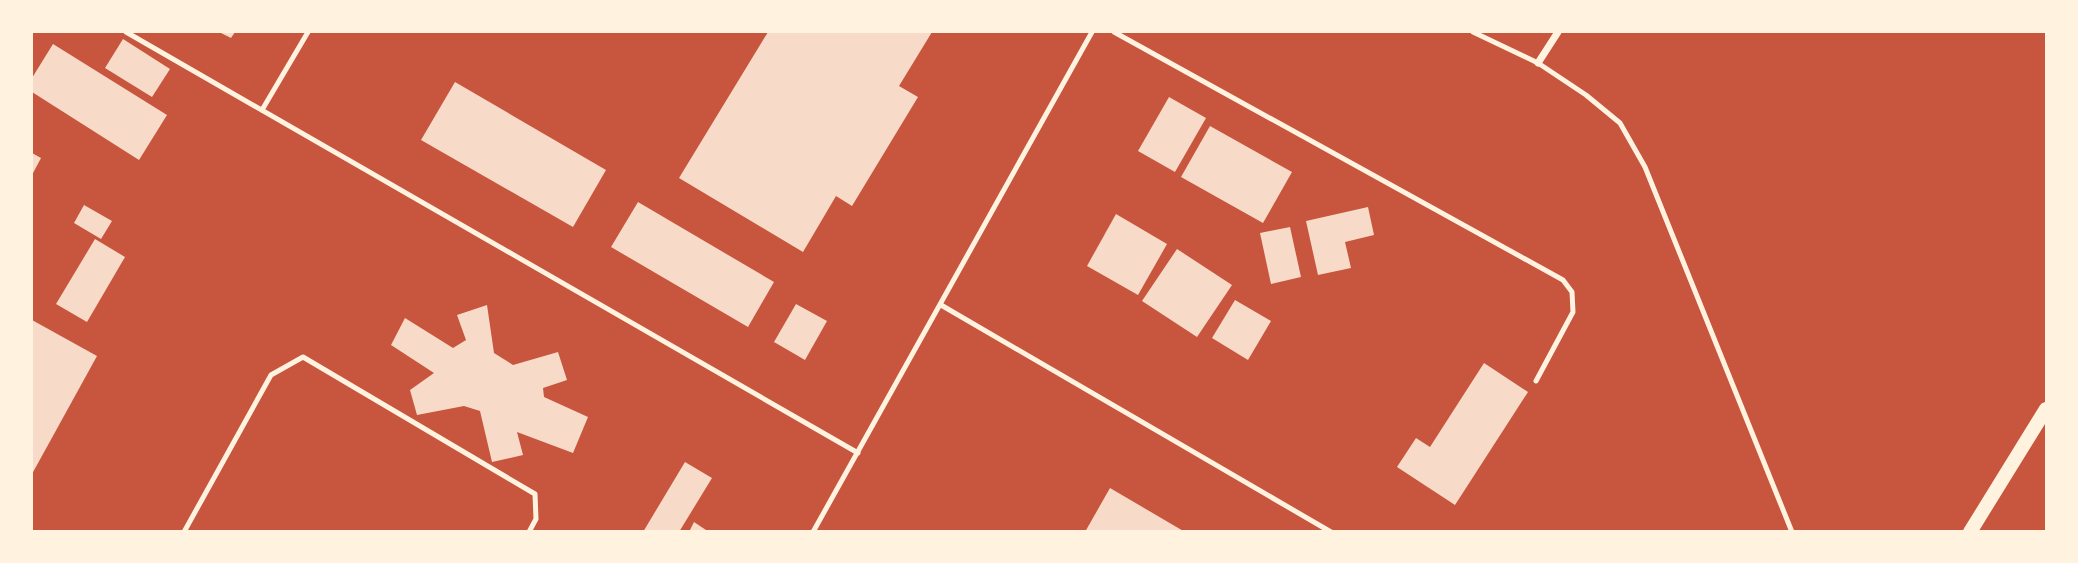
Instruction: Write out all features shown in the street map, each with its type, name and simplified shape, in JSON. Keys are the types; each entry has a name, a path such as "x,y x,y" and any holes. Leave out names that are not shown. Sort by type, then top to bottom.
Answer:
{"main road":[{"path":"1970,531 2046,409"}],"street":[{"path":"1538,63 1558,32"}],"lane":[{"path":"126,32 858,453"},
{"path":"262,110 307,32"},
{"path":"813,531 1092,32"},
{"path":"1114,32 1563,280 1572,292 1573,312 1536,381"},
{"path":"1473,32 1538,63 1586,95 1620,123 1645,167 1792,531"},
{"path":"941,305 1331,531"},
{"path":"184,531 271,375 303,357 535,494 536,520 529,531"}],"building":[{"path":"219,32 235,32 231,38"},
{"path":"768,32 932,32 899,86 918,97 852,206 836,196 803,252 679,178"},
{"path":"123,39 170,69 152,97 105,68"},
{"path":"53,44 167,115 139,160 32,92 32,78"},
{"path":"455,82 606,170 573,227 421,140"},
{"path":"1169,97 1206,118 1175,172 1138,151"},
{"path":"1210,126 1292,172 1263,223 1181,177"},
{"path":"32,153 41,158 32,175"},
{"path":"638,202 774,282 748,327 611,247"},
{"path":"84,205 112,221 101,239 74,223"},
{"path":"1368,207 1374,235 1345,242 1351,268 1318,275 1306,221"},
{"path":"1116,214 1167,244 1138,295 1087,266"},
{"path":"1290,227 1301,277 1271,284 1260,233"},
{"path":"95,239 125,257 87,322 56,304"},
{"path":"1177,249 1232,285 1197,337 1142,301"},
{"path":"1235,300 1271,321 1248,360 1212,338"},
{"path":"796,304 827,321 805,360 774,342"},
{"path":"487,305 494,353 513,365 558,352 567,380 543,388 544,397 588,417 573,453 517,432 523,455 492,462 480,411 464,406 417,415 410,390 434,373 391,345 405,318 453,348 466,340 457,315"},
{"path":"32,320 97,356 32,474"},
{"path":"1484,363 1528,392 1455,505 1397,467 1416,438 1430,447"},
{"path":"685,462 712,478 679,532 643,532"},
{"path":"1110,488 1185,532 1085,532"},
{"path":"694,522 709,532 689,532"}]}
